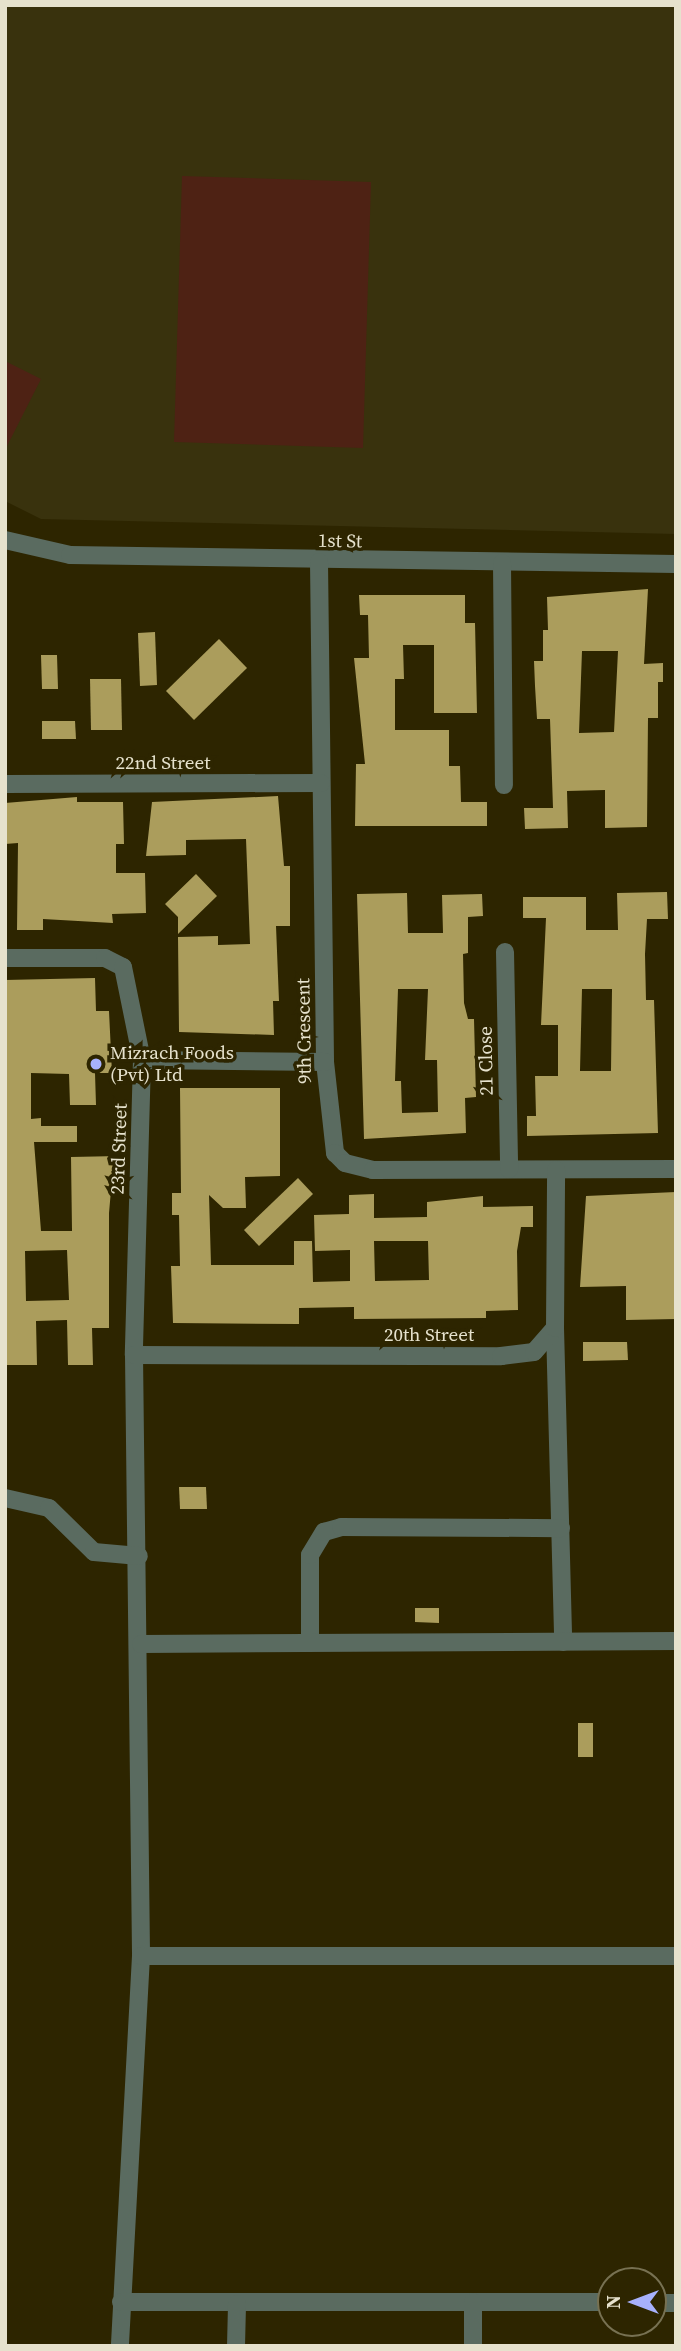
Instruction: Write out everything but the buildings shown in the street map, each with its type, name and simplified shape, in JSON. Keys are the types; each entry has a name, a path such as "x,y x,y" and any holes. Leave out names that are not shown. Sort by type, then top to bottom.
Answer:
{"street":[{"name":"1st St","path":"5,540 69,555 319,562 676,564"},
{"name":"9th Crescent","path":"319,562 325,1062 331,1141 345,1163 373,1170 676,1169"},
{"path":"502,563 504,785"},
{"name":"22nd Street","path":"5,784 321,783"},
{"name":"21 Close","path":"505,952 509,1169"},
{"name":"23rd Street","path":"5,958 104,958 123,967 142,1060 134,1355 141,1644 141,1956 120,2346"},
{"path":"142,1060 325,1062"},
{"path":"556,1170 555,1328 563,1642"},
{"name":"20th Street","path":"134,1355 501,1356 534,1352 555,1328"},
{"path":"5,1498 50,1508 94,1552 139,1556"},
{"path":"310,1643 310,1555 324,1532 341,1527 561,1528"},
{"path":"141,1644 676,1641"},
{"path":"141,1956 676,1956"},
{"path":"121,2302 597,2302"},
{"path":"472,2302 473,2346"},
{"path":"236,2346 237,2304"}],"shaded area":[{"path":"5,5 676,5 676,534 41,519 5,501"},
{"path":"182,176 371,182 363,448 174,442"},
{"path":"5,361 41,379 5,450"}],"place":[{"name":"Mizrach Foods (Pvt) Ltd","path":"96,1064"}]}
